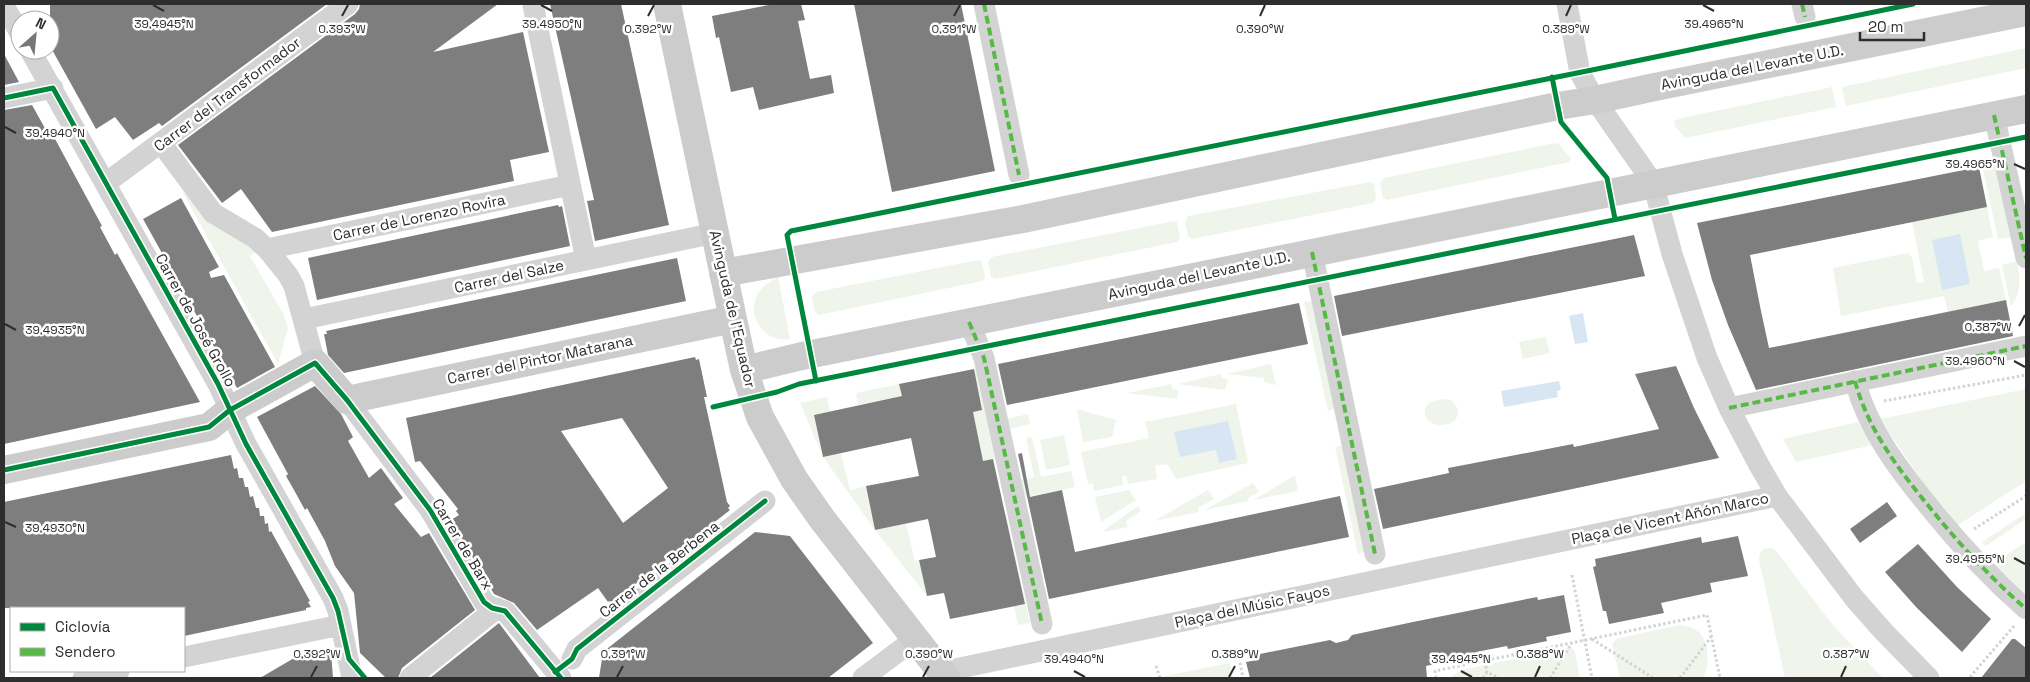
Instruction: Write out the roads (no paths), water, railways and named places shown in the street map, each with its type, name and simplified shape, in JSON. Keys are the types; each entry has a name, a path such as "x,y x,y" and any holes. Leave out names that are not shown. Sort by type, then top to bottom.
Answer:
{"street":[{"name":"Carrer del Transformador","path":"106,183 348,4"},
{"name":"Avinguda de l'Equador","path":"667,4 744,370 760,417 794,479 822,519 943,675"},
{"path":"984,4 1019,175"},
{"path":"1567,4 1580,72 1595,100 1653,183 1659,211 1691,316 1729,408 1777,496 1854,598 1884,632 1930,678"},
{"path":"533,5 586,260"},
{"name":"Avinguda del Levante U.D.","path":"723,273 1024,220 1558,106 2026,12"},
{"name":"Carrer de José Grollo","path":"36,60 106,183 230,410 246,444 333,598 351,669"},
{"path":"4,98 53,88"},
{"name":"Avinguda del Levante U.D.","path":"744,370 802,356 2026,108"},
{"path":"1994,115 2026,258"},
{"name":"Carrer de Barx","path":"161,143 213,213 255,238 268,249 288,275 304,319 315,363 347,400 430,510 484,602 492,608 505,611 561,678"},
{"name":"Carrer de Lorenzo Rovira","path":"268,249 570,185"},
{"name":"Carrer del Salze","path":"304,319 715,233"},
{"path":"1312,252 1375,554"},
{"name":"Carrer del Pintor Matarana","path":"347,400 733,319"},
{"path":"969,322 984,358 1042,624"},
{"path":"1729,408 2026,346"},
{"path":"4,470 209,427 230,410 315,363"},
{"path":"1855,381 1870,423 1883,445 1916,490 1957,540 2023,614"},
{"name":"Plaça de Vicent Añón Marco","path":"1563,540 1777,496"},
{"name":"Carrer de la Berbena","path":"572,658 577,649 765,501"},
{"name":"Plaça del Músic Fayos","path":"943,675 1563,540"},
{"path":"410,678 497,608"},
{"path":"185,657 341,625"},
{"path":"863,678 915,639"},
{"path":"351,669 365,678"},
{"path":"83,678 114,672"}]}
